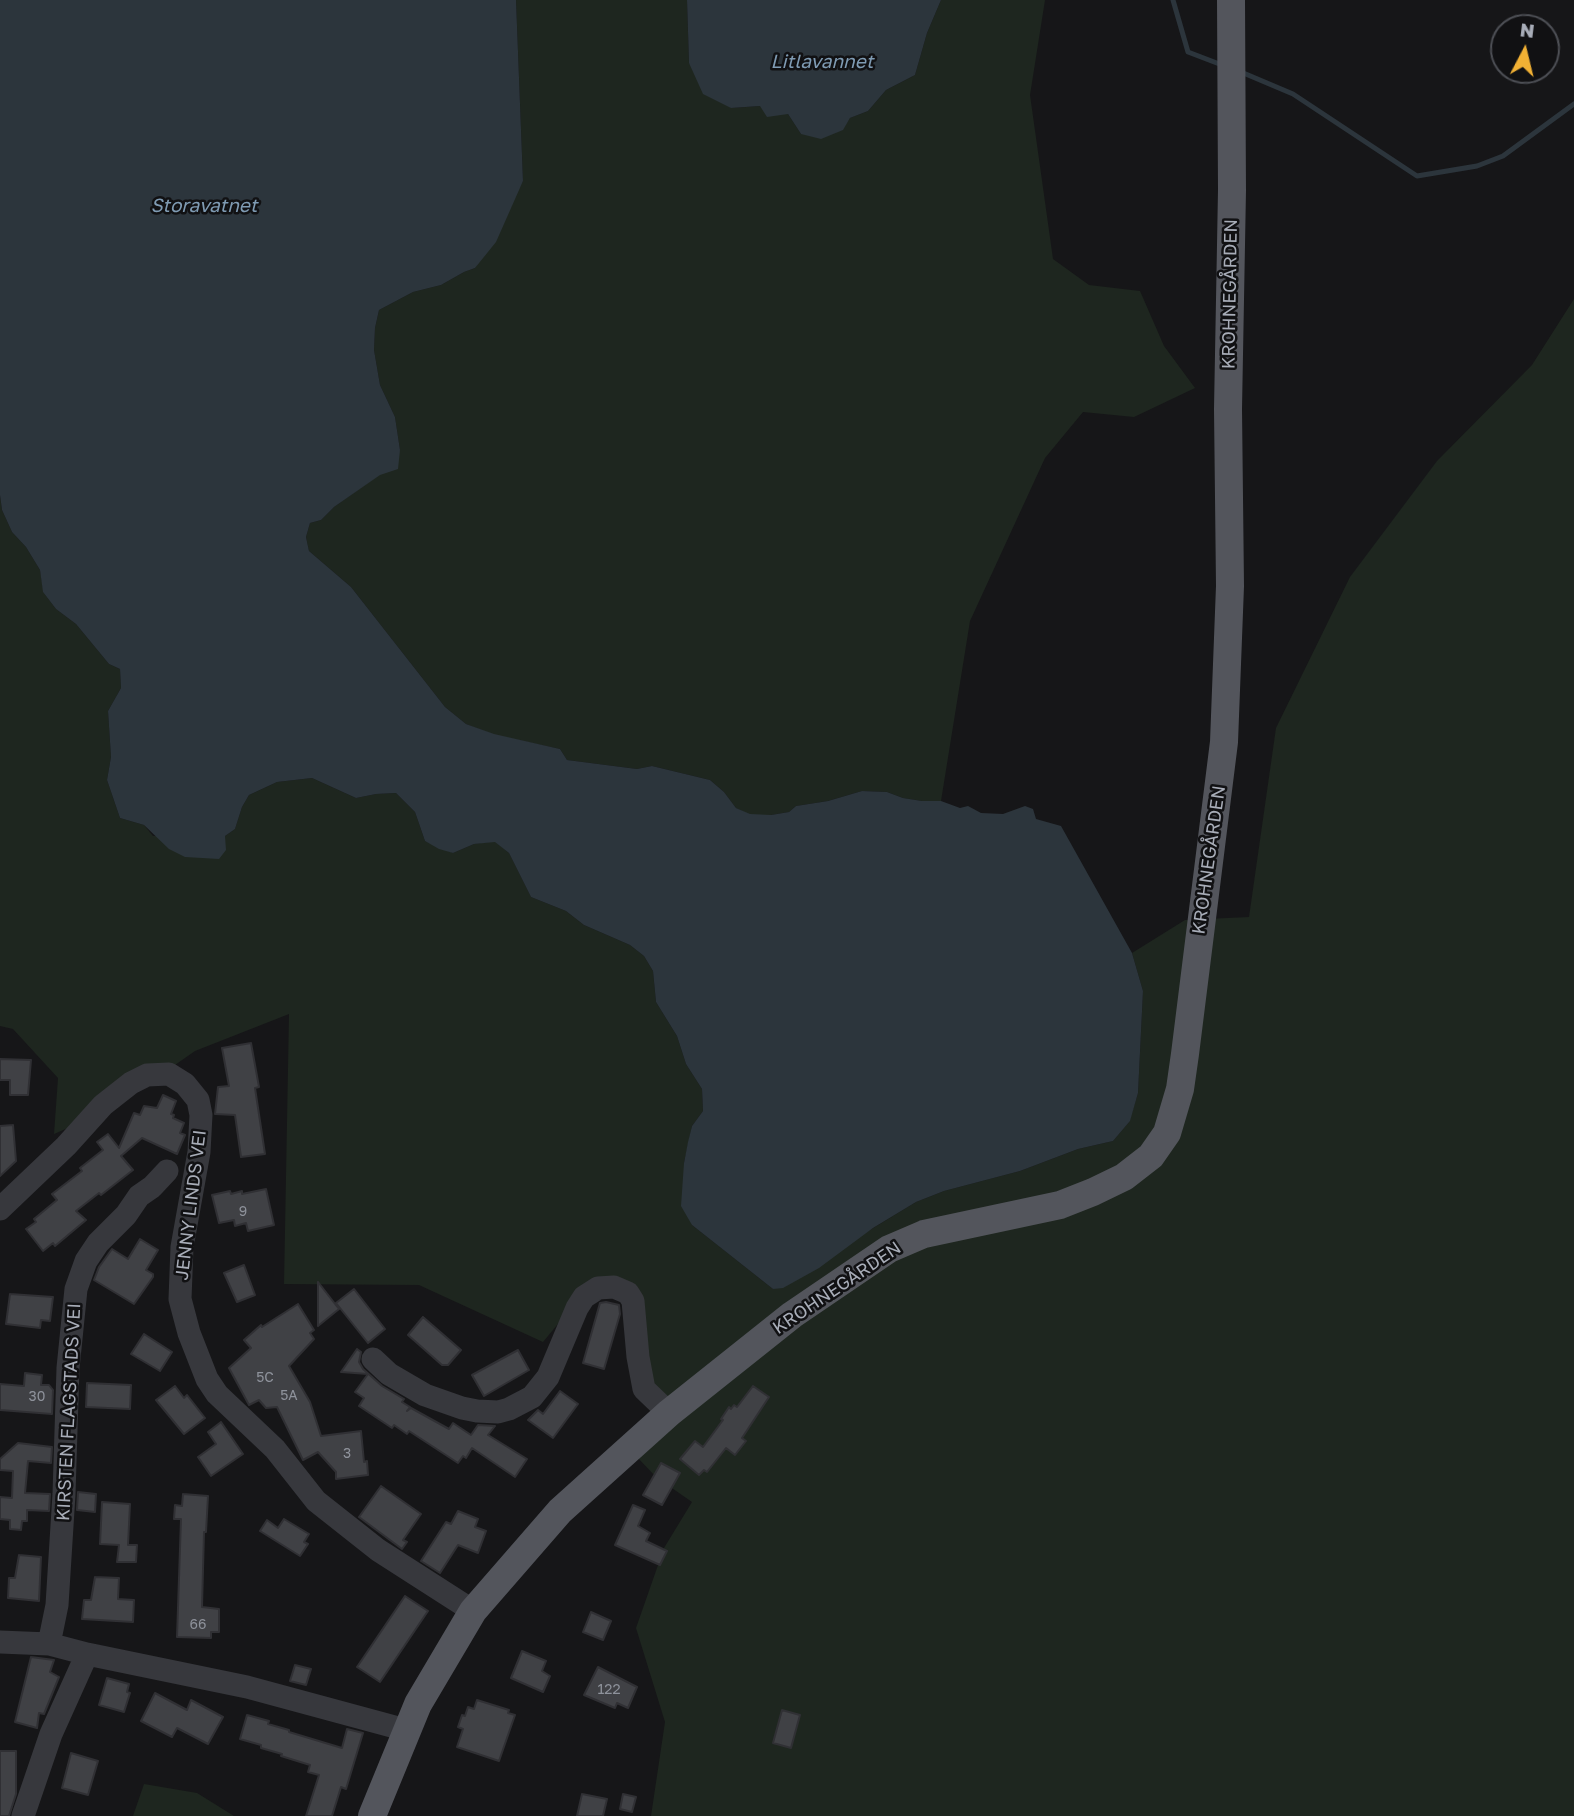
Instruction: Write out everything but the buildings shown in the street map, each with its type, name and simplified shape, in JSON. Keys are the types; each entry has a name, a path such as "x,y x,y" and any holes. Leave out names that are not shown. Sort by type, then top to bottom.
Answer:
{"main road":[{"name":"KROHNEGÅRDEN","path":"379,1813 405,1730 473,1611 560,1511 669,1413 792,1315 889,1250 924,1234 1060,1205 1093,1192 1124,1177 1152,1156 1172,1123 1185,1054 1224,742 1230,586 1228,398 1232,190 1231,0"}],"street":[{"name":"JENNY LINDS VEI","path":"0,1209 66,1146 103,1105 131,1083 147,1075 169,1074 185,1084 198,1100 201,1115 199,1152 182,1247 180,1299 207,1379 217,1394 275,1449 316,1501 397,1563 473,1611"},
{"name":"KIRSTEN FLAGSTADS VEI","path":"49,1644 57,1605 68,1368 76,1289 86,1261 98,1243 139,1196 167,1171"},
{"path":"373,1359 389,1374 425,1395 477,1411 498,1412 509,1409 532,1397 548,1377 584,1297 598,1288 614,1287 628,1293 634,1301 638,1357 644,1389 669,1413"},
{"path":"0,1642 49,1644 247,1687 405,1730"},
{"path":"23,1816 51,1734 87,1654"}],"shaded area":[{"path":"516,0 687,0 689,63 731,108 760,106 788,114 801,134 842,130 850,118 868,111 886,90 915,75 927,33 941,0 1045,0 1030,95 1053,259 1089,285 1140,291 1164,346 1195,388 1134,417 1083,412 1045,458 970,621 941,801 922,801 887,792 862,791 828,801 796,806 789,812 750,815 736,808 710,780 652,766 637,769 567,760 560,749 494,735 466,724 445,707 351,587 309,551 306,537 310,523 321,520 334,507 380,474 400,450 395,417 380,385 374,350 379,310 413,292 441,285 475,268 523,181"},
{"path":"1574,299 1574,1816 651,1816 665,1722 636,1628 664,1548 692,1502 656,1477 637,1457 653,1400 631,1284 581,1296 543,1342 419,1285 284,1284 289,1014 195,1051 112,1109 54,1134 58,1078 13,1029 0,1026 0,495 2,510 12,532 26,547 40,570 44,593 56,609 76,624 109,664 120,669 121,688 108,711 111,757 107,780 120,818 144,825 153,836 225,836 235,829 249,795 277,782 312,778 356,798 396,793 415,812 425,841 453,853 474,844 495,841 509,853 531,897 566,911 584,925 630,945 644,956 653,971 656,1002 677,1036 686,1064 702,1089 703,1111 692,1126 684,1163 692,1225 773,1289 916,1202 944,1191 1020,1171 1078,1149 1113,1141 1129,1122 1138,1093 1143,991 1132,953 1185,920 1249,917 1276,728 1350,577 1437,461 1532,365"},
{"path":"144,1784 197,1793 234,1816 133,1816"}],"water":[{"name":"Storavatnet","path":"0,0 516,0 523,181 496,242 475,268 441,285 413,292 379,310 374,350 380,385 395,417 400,450 398,469 380,475 334,507 321,520 310,523 306,537 309,551 351,587 445,707 466,724 494,734 560,749 567,760 637,769 652,766 710,780 736,808 750,814 789,812 796,806 828,801 862,791 887,792 922,801 941,801 960,808 968,806 981,813 1003,814 1025,806 1033,809 1036,819 1061,826 1132,953 1143,991 1138,1093 1130,1121 1113,1141 1078,1149 1020,1171 944,1191 916,1202 873,1228 819,1268 783,1288 773,1289 692,1225 681,1206 688,1142 692,1126 703,1111 702,1089 686,1064 677,1036 656,1002 653,971 644,956 630,945 584,925 566,911 531,897 509,853 495,842 474,844 453,853 439,849 425,841 415,812 396,793 356,798 312,778 277,782 249,795 235,829 225,836 226,850 219,859 185,857 169,849 144,825 120,818 107,780 111,757 108,711 121,688 120,669 109,664 76,624 56,609 43,592 40,570 26,547 12,532 2,510"},
{"name":"Litlavannet","path":"687,0 941,0 927,33 915,75 886,90 868,111 850,118 843,130 821,139 801,134 788,114 767,117 760,106 731,108 703,94 689,63"}],"waterway":[{"path":"1173,0 1188,52 1222,65"},
{"path":"1241,72 1293,94 1417,176 1477,166 1503,156 1574,104"}]}
